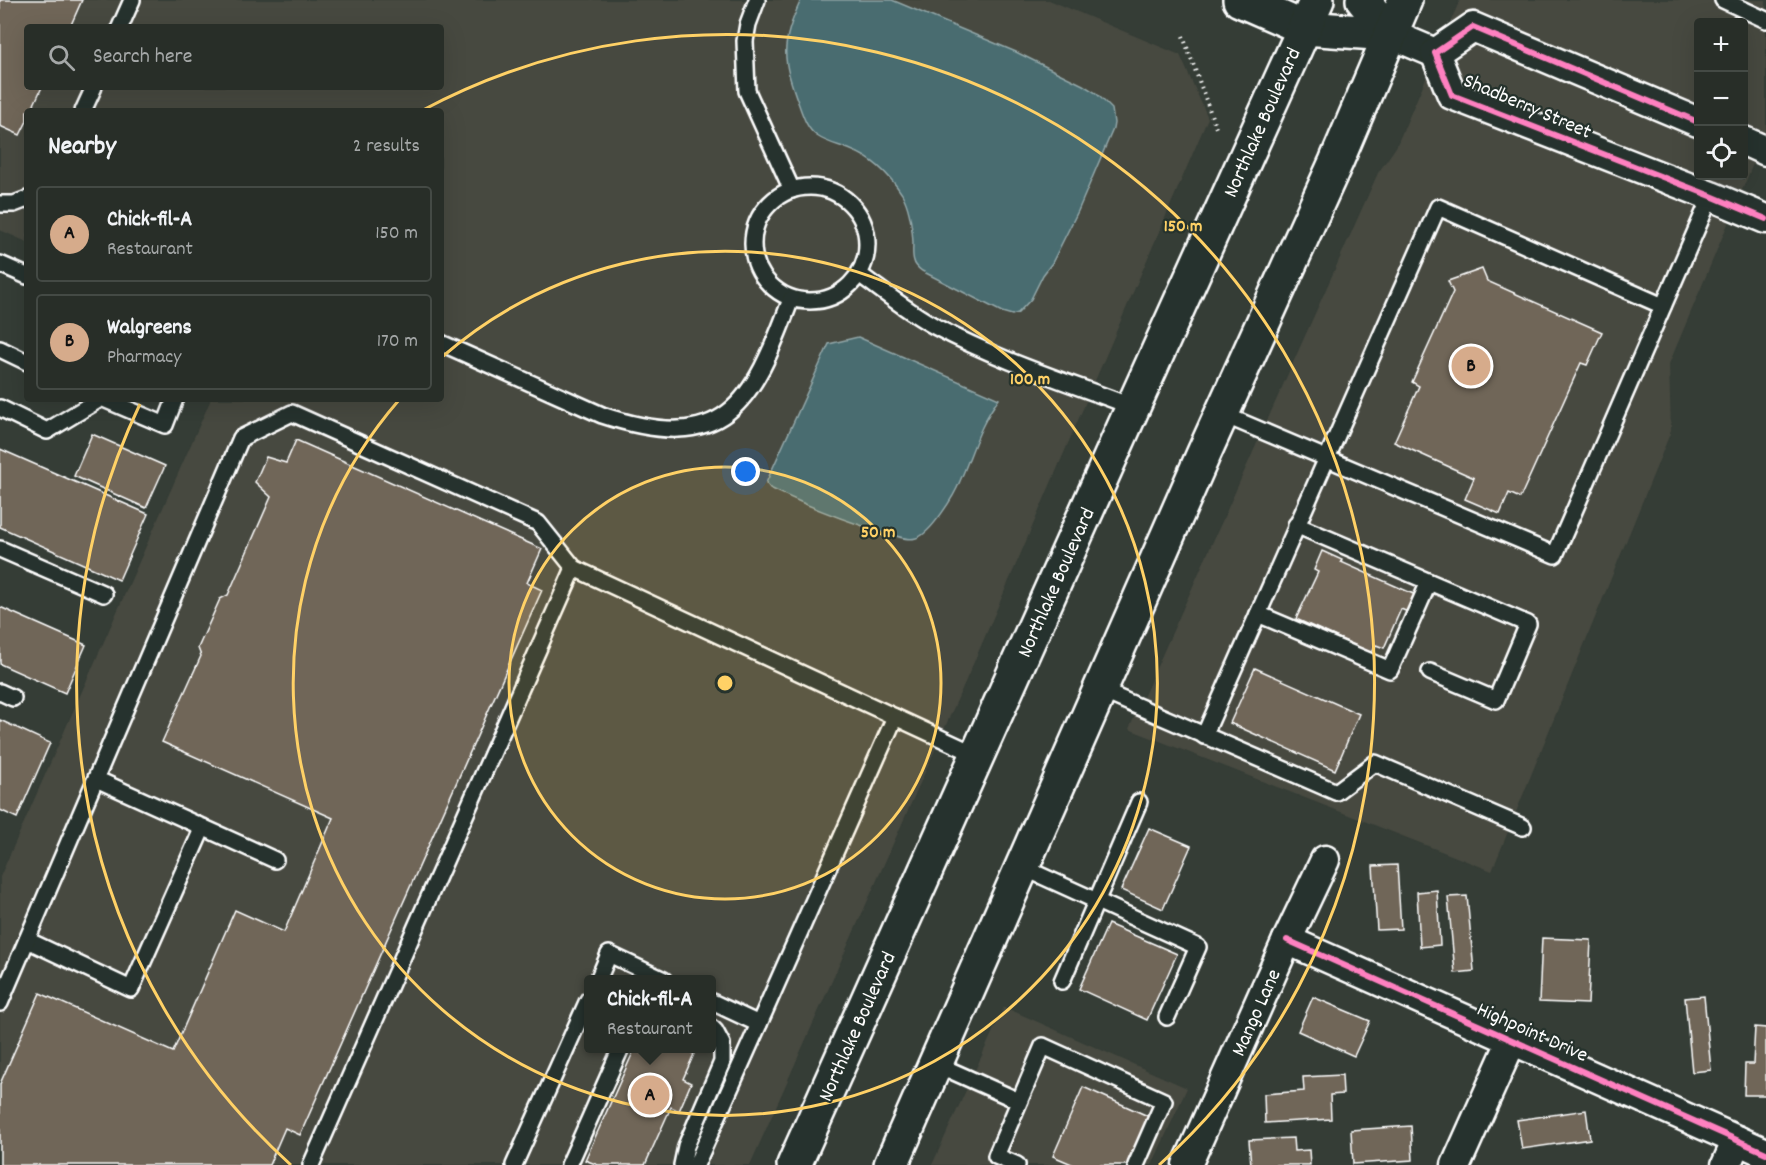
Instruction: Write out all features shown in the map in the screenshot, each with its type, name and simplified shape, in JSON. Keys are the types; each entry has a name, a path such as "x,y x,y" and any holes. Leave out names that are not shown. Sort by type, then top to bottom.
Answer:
{"main road":[{"path":"1240,0 1310,14 1390,34"},
{"path":"1363,0 1390,34"},
{"path":"891,1165 1222,414 1336,162 1405,0"},
{"name":"Northlake Boulevard","path":"794,1165 1310,14"}],"street":[{"name":"Shadberry Street","path":"1694,120 1473,27 1435,53 1452,95 1766,219"},
{"path":"1390,34 1435,53"},
{"name":"Mango Lane","path":"1187,1165 1324,860"},
{"name":"Highpoint Drive","path":"1287,940 1512,1040 1732,1152 1766,1153"},
{"path":"1456,1165 1512,1040"}],"lane":[{"path":"121,24 132,0"},
{"path":"757,0 748,24 745,41 747,92 792,190"},
{"path":"1723,0 1766,20"},
{"path":"84,108 93,90"},
{"path":"803,187 828,190 850,203 864,224 867,250 859,274 841,293 817,302 791,299 770,286 756,265 753,239 761,215 778,196 803,187"},
{"path":"1222,414 1555,555 1711,196"},
{"path":"0,204 14,204 24,200"},
{"path":"1204,736 1438,207 1663,306"},
{"path":"0,264 24,275"},
{"path":"859,274 933,326 1042,373 1133,407"},
{"path":"444,344 602,415 639,426 680,430 715,422 729,413 743,398 766,361 791,299"},
{"path":"0,349 24,361"},
{"path":"0,408 47,431 97,402"},
{"path":"109,402 165,425 174,402"},
{"path":"0,1003 241,438 292,413 538,523 574,568 977,754"},
{"path":"1296,525 1528,624 1496,700 1430,672"},
{"path":"0,549 104,594"},
{"path":"311,1165 574,568"},
{"path":"1258,614 1390,670 1429,582"},
{"path":"1100,690 1336,792 1375,763 1523,827"},
{"path":"696,1165 895,717"},
{"path":"96,779 275,860"},
{"path":"1062,981 1139,802"},
{"path":"27,940 131,989 202,827"},
{"path":"1022,867 1197,947 1167,1017"},
{"path":"600,975 609,954 653,975"},
{"path":"716,1004 759,1024"},
{"path":"514,1165 584,1009"},
{"path":"682,1165 686,1146 722,1062 722,1044 716,1033"},
{"path":"1017,1165 996,1156 1043,1046 1164,1101 1136,1165"},
{"path":"569,1165 619,1053"},
{"path":"936,1064 1019,1101"}],"path":[{"path":"1184,36 1216,128"}],"shaded area":[{"path":"0,0 1049,0 1180,55 1208,118 974,662 750,1165 0,1165 0,877 210,402 444,402 444,108 24,108 24,241 0,230"},
{"path":"1460,0 1766,0 1766,133 1748,176 1748,18 1694,18 1694,180 1746,180 1669,364 1671,431 1492,871 1129,729 1378,173 1396,147"},
{"path":"1004,1007 1187,1088 1152,1165 932,1165"}],"water":[{"path":"801,0 892,0 1016,52 1083,85 1096,93 1112,109 1113,129 1078,211 1031,299 1018,313 1012,315 1002,312 918,268 913,259 909,211 897,187 886,173 866,157 825,140 811,130 793,89 786,52 789,29"},
{"path":"858,337 999,399 981,428 953,495 935,522 916,538 900,537 841,518 784,495 770,488 766,483 829,344"}],"building":[{"path":"0,0 82,0 71,24 24,24 24,90 41,90 32,108 24,108 24,127 20,135 0,126"},
{"path":"1482,269 1487,281 1602,332 1587,365 1581,363 1520,498 1509,493 1500,514 1465,499 1474,478 1394,442 1419,386 1412,382 1453,292 1448,281"},
{"path":"92,434 165,466 146,508 74,476"},
{"path":"296,440 542,549 527,583 542,590 300,1135 285,1128 269,1165 0,1165 0,1084 40,993 173,1052 235,910 284,932 333,818 162,742 201,656 198,648 220,599 228,595 271,497 255,482 266,457 286,463"},
{"path":"0,449 148,514 119,580 0,527"},
{"path":"1322,551 1342,560 1341,562 1418,596 1410,613 1401,609 1384,648 1376,645 1372,653 1296,619 1318,572 1314,570"},
{"path":"0,607 86,645 65,693 0,664"},
{"path":"1255,668 1359,714 1335,770 1230,723"},
{"path":"0,720 50,743 17,818 0,810"},
{"path":"1149,828 1191,846 1163,909 1121,890"},
{"path":"1397,865 1401,929 1377,930 1373,866"},
{"path":"1437,890 1440,945 1420,947 1417,892"},
{"path":"1467,896 1474,971 1455,973 1448,897"},
{"path":"1108,924 1177,954 1147,1020 1079,989"},
{"path":"1542,938 1591,940 1588,1004 1539,1002"},
{"path":"1704,996 1711,1070 1692,1072 1685,998"},
{"path":"1313,997 1370,1021 1354,1056 1298,1031"},
{"path":"1755,1027 1766,1028 1766,1095 1744,1095 1745,1064 1753,1064"},
{"path":"633,1053 694,1054 683,1079 691,1083 679,1111 671,1107 645,1165 598,1165 585,1160"},
{"path":"1342,1075 1343,1094 1330,1095 1331,1119 1265,1123 1264,1094 1304,1091 1303,1077"},
{"path":"1083,1087 1150,1117 1129,1165 1074,1165 1053,1156"},
{"path":"1586,1110 1590,1139 1522,1149 1517,1120"},
{"path":"1411,1126 1413,1160 1353,1164 1351,1130"},
{"path":"1293,1138 1294,1151 1309,1150 1310,1165 1251,1165 1249,1140"}],"cycle path":[{"path":"1694,120 1473,27 1435,53 1452,95 1766,219"},
{"path":"1287,940 1766,1153"}],"place":[{"name":"Walgreens","path":"1471,366"},
{"name":"Chick-fil-A","path":"650,1095"}]}
